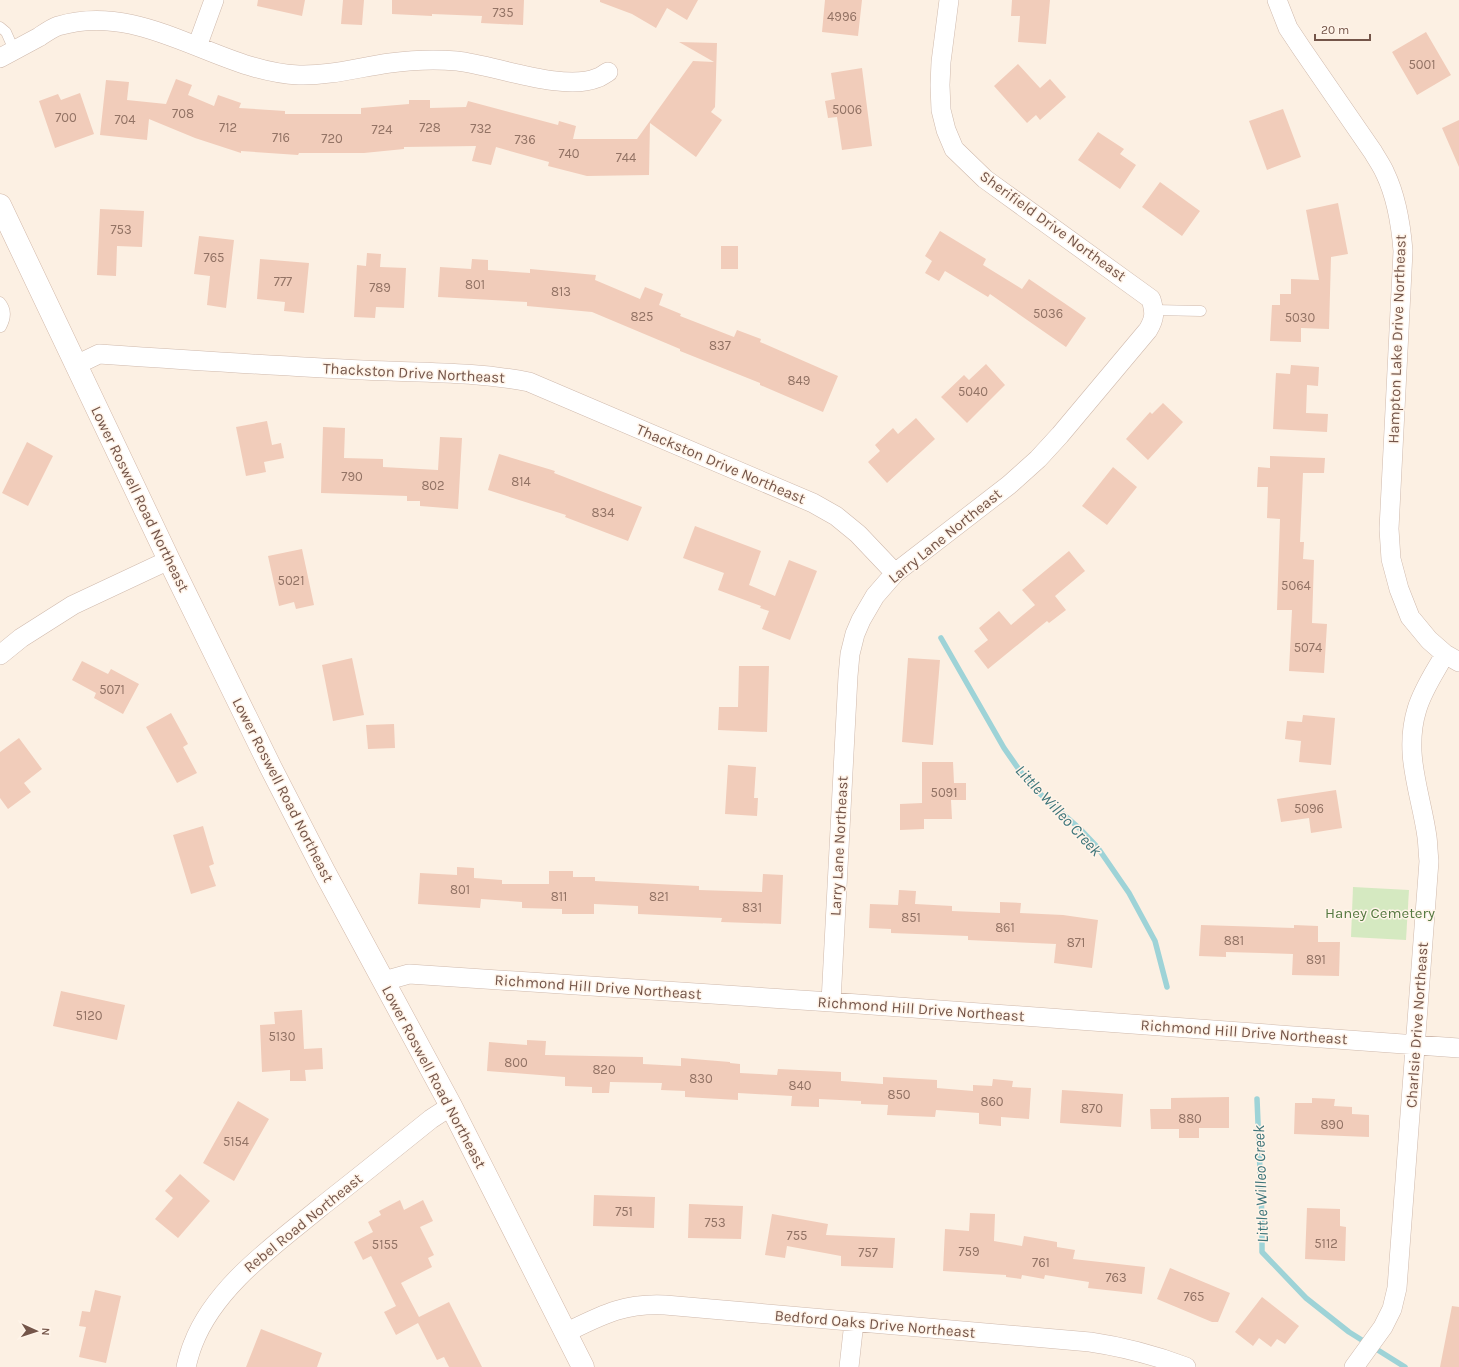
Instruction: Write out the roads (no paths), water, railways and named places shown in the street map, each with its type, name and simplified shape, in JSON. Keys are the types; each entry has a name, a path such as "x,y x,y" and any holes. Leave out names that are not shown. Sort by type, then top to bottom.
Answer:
{"street":[{"path":"198,44 214,0"},
{"name":"Sherifield Drive Northeast","path":"949,0 941,62 940,85 941,110 946,130 954,149 985,179 1144,293 1151,299 1154,310"},
{"name":"Hampton Lake Drive Northeast","path":"1277,0 1288,28 1376,157 1385,173 1401,223 1403,251 1389,529 1391,558 1399,589 1410,617 1429,640 1452,658"},
{"path":"7,54 58,26 85,19 106,18 129,21 198,44 271,72 300,75 348,71 390,63 433,59 458,61 562,82 586,81 598,78 608,72"},
{"name":"Lower Roswell Road Northeast","path":"0,205 169,560 281,789 451,1106 583,1367"},
{"name":"Larry Lane Northeast","path":"831,1002 850,654 855,634 861,620 875,596 895,573 1008,485 1038,459 1148,330 1153,320 1154,310"},
{"name":"Thackston Drive Northeast","path":"76,364 99,354 363,370 472,374 529,382 813,503 836,516 858,534 895,573"},
{"path":"0,654 21,638 73,605 169,560"},
{"name":"Charlsie Drive Northeast","path":"1354,1367 1383,1327 1392,1308 1397,1288 1429,861 1427,837 1414,779 1412,730 1417,709 1425,690 1452,658"},
{"name":"Richmond Hill Drive Northeast","path":"384,981 409,974 831,1002 1459,1048"},
{"name":"Rebel Road Northeast","path":"186,1367 193,1344 205,1320 244,1271 431,1119 451,1106"},
{"name":"Bedford Oaks Drive Northeast","path":"565,1333 597,1317 630,1306 647,1304 1090,1342 1123,1347 1153,1355 1186,1367"},
{"path":"849,1367 854,1322"}],"lane":[{"path":"0,27 6,32 7,54"},
{"path":"0,302 6,312 5,319 1,327"},
{"path":"1154,310 1201,311"}],"waterway":[{"name":"Little Willeo Creek","path":"941,638 1004,748 1020,771 1038,792 1079,828 1098,848 1129,893 1155,941 1167,987"},
{"name":"Little Willeo Creek","path":"1257,1099 1262,1252 1306,1298 1349,1332 1405,1367"}],"park label":[{"name":"Haney Cemetery","path":"1380,913"}]}
